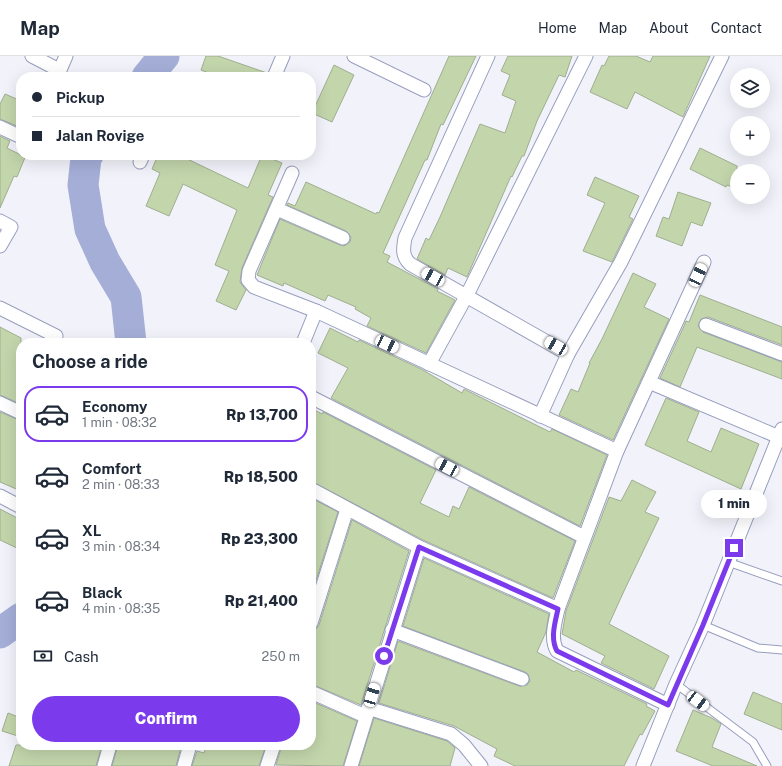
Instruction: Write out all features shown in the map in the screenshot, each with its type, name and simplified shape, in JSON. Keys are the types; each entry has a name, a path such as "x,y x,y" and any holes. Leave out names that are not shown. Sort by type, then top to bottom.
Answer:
{"street":[{"path":"32,56 55,72"},
{"path":"59,72 66,56"},
{"path":"276,72 283,56"},
{"path":"354,56 424,90"},
{"path":"488,56 405,238 402,250 410,264 568,354"},
{"path":"429,364 466,295 586,56"},
{"path":"540,416 568,354 621,262 722,56"},
{"path":"0,127 16,135"},
{"path":"292,173 249,271 248,280 254,287 316,311 617,451"},
{"path":"277,209 343,238"},
{"path":"0,221 11,226 0,246"},
{"path":"668,705 557,651 554,644 553,633 558,609 617,451 704,262"},
{"path":"0,308 56,336"},
{"path":"305,338 316,311"},
{"path":"706,325 782,354"},
{"path":"643,766 676,684 703,625 781,434 649,382"},
{"path":"316,399 584,537"},
{"path":"0,403 16,411"},
{"path":"316,492 419,547 558,609"},
{"path":"0,496 16,504"},
{"path":"316,607 347,509"},
{"path":"351,766 366,712 419,547"},
{"path":"392,630 522,679"},
{"path":"316,694 366,712 451,734 464,745 481,766"},
{"path":"104,766 109,750"},
{"path":"184,766 189,750"},
{"path":"267,766 272,750"}],"lane":[{"path":"728,562 782,581"},
{"path":"703,625 758,648 782,650"},
{"path":"676,684 753,742 767,766"}],"building":[{"path":"206,56 218,56 264,72 206,72 201,70"},
{"path":"449,56 476,56 443,125 441,124 427,160 425,160 383,253 390,256 387,262 438,289 437,291 455,300 426,353 367,326 371,318 355,309 356,307 328,295 325,301 284,283 283,286 257,275 280,219 340,245 344,246 350,242 351,237 346,231 287,205 288,203 295,206 306,182 376,214 377,212 379,213"},
{"path":"508,56 572,56 565,77 559,75 537,121 524,156 522,156 512,177 511,176 467,277 448,268 445,275 417,259 426,238 429,240 440,217 480,124 505,133 516,101 502,95 510,75 501,71"},
{"path":"609,56 636,56 650,62 653,56 710,56 683,117 635,92 627,109 590,92 602,65 604,66"},
{"path":"334,65 354,75 332,122 316,115 316,104"},
{"path":"5,94 16,99 16,126 0,119 0,104"},
{"path":"0,136 10,141 7,148 16,152 16,160 24,160 17,177 14,176 0,208"},
{"path":"700,148 733,164 730,164 730,186 727,185 726,187 690,169"},
{"path":"156,160 189,160 248,188 260,160 274,160 282,163 268,195 273,197 242,268 240,282 246,290 236,310 216,301 229,271 215,265 237,210 183,184 169,216 146,206 160,173 152,169"},
{"path":"595,177 639,196 629,217 633,219 612,262 583,251 605,203 587,195"},
{"path":"678,192 711,203 702,226 691,222 682,246 656,236 663,217 669,219"},
{"path":"633,273 656,284 644,307 669,319 613,440 559,415 571,389 578,392 589,363"},
{"path":"700,295 782,327 782,345 708,317 701,319 698,326 703,332 782,362 782,379 697,347 680,387 660,378 686,321 689,322"},
{"path":"0,327 21,338 16,338 16,402 0,395"},
{"path":"330,328 358,342 359,340 421,369 462,393 464,389 550,432 552,429 607,455 580,526 331,398 348,368 318,353"},
{"path":"666,398 699,412 687,441 711,452 721,428 759,444 741,489 645,445"},
{"path":"316,411 322,414 323,412 436,470 420,503 449,517 453,506 459,509 469,487 575,541 553,598 423,540 316,484"},
{"path":"0,412 16,419 16,489 0,482"},
{"path":"632,480 656,492 645,512 659,518 609,624 669,656 654,689 601,663 605,656 562,634 566,611 609,497 621,501"},
{"path":"316,501 338,512 316,580"},
{"path":"0,509 16,517 16,548 0,540"},
{"path":"352,520 409,551 361,705 316,686 316,629 319,625"},
{"path":"424,558 549,614 546,632 537,652 574,672 576,670 647,704 646,706 655,711 642,735 640,734 624,766 515,766 494,756 497,749 454,726 379,703 398,641 519,686 527,685 530,681 528,674 525,672 403,626"},
{"path":"753,692 782,704 782,730 744,714"},
{"path":"316,703 357,721 343,766 276,765 280,750 316,750"},
{"path":"693,710 712,718 721,724 712,747 757,766 713,766 676,751"},
{"path":"8,713 16,716 16,735 2,731"},
{"path":"374,718 447,741 455,748 450,766 359,766"},
{"path":"16,745 16,750 101,750 96,766 9,766"},
{"path":"117,750 180,750 176,766 112,766"},
{"path":"205,750 264,750 259,766 192,766 197,751 204,753"}],"waterway":[{"path":"151,72 164,56"},
{"path":"86,160 83,185 90,229 105,262 126,297 130,338"},
{"path":"0,633 16,622"}],"route":[{"path":"384,656 419,547 558,609 553,633 554,644 557,651 668,705 703,625 734,548"}]}
